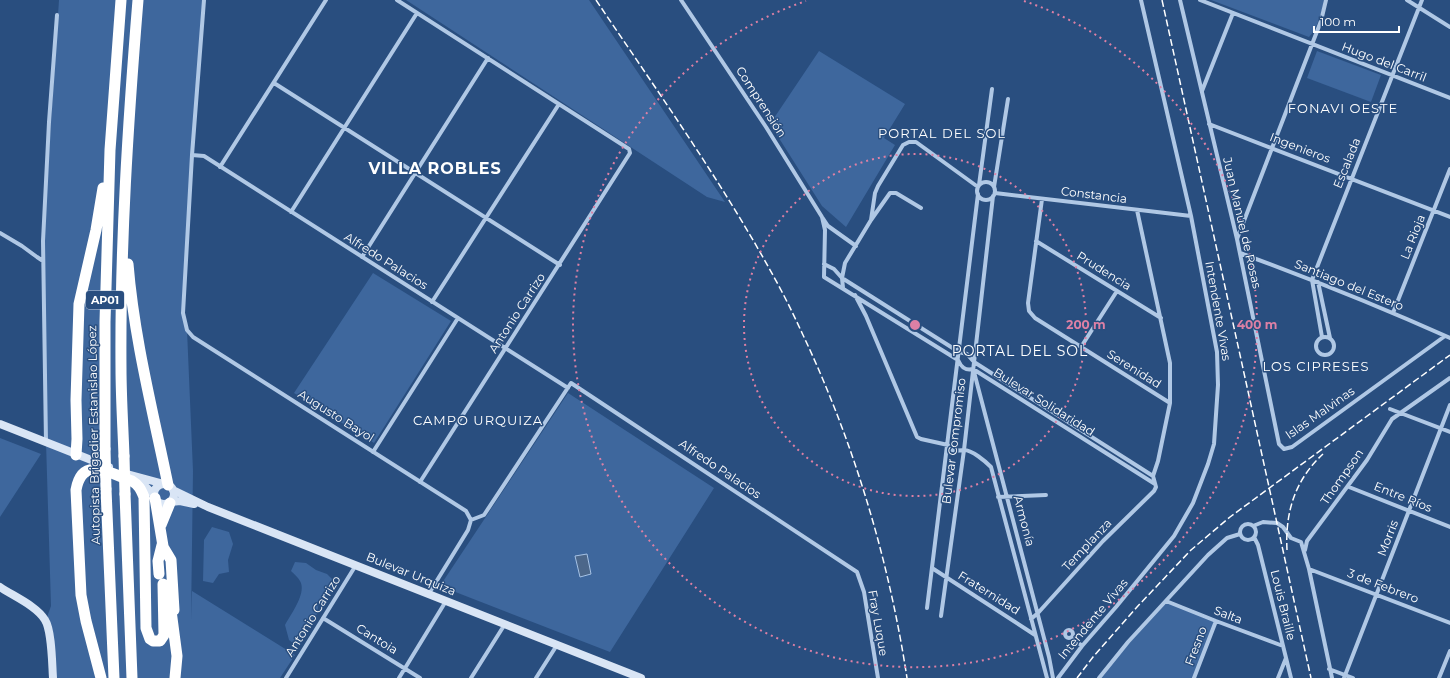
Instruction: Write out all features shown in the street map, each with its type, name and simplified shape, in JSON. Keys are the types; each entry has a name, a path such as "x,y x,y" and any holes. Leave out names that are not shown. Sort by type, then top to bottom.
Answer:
{"highway":[{"name":"Autopista Brigadier Estanislao López","path":"114,678 106,489 105,322 110,150 121,0"},
{"name":"AP01","path":"132,678 121,369 124,215 129,112 138,0"},
{"path":"76,455 77,330 79,304 96,230 110,150"},
{"path":"124,215 132,306 168,486"},
{"path":"101,678 86,621 80,581 76,490 78,479 82,473 90,469 98,468 132,481 141,489 144,497 146,628 148,636 153,641 160,641 163,639 164,635 165,622 163,579 167,561 162,545 154,497"},
{"path":"160,529 162,520 170,503"},
{"path":"162,545 171,560 174,629 177,656 175,678"},
{"path":"163,579 174,629"}],"main road":[{"name":"Bulevar Urquiza","path":"0,424 76,455 134,476 168,486 208,507 355,567"},
{"name":"Bulevar Urquiza","path":"134,476 148,488 154,497"},
{"path":"161,485 168,486 174,496 170,503 165,505 157,502 154,497 156,489 161,485"},
{"name":"Bulevar Urquiza","path":"170,503 180,501 189,502 556,646 628,677 641,678"},
{"path":"0,587 34,608 46,620 50,634 53,678"}],"street":[{"path":"192,155 204,0"},
{"path":"220,167 326,0"},
{"path":"397,0 559,104 432,302"},
{"name":"Comprensión","path":"681,0 766,127 828,226 856,246"},
{"name":"Intendente Vivas","path":"1058,678 1082,646 1174,536 1193,503 1214,444 1218,385 1217,352 1190,216 1141,0"},
{"name":"Juan Manuel de Rosas","path":"1180,0 1237,239 1279,444 1284,449"},
{"name":"Hugo del Carril","path":"1200,0 1450,98"},
{"path":"1237,239 1321,21 1326,0"},
{"path":"1407,0 1450,27"},
{"name":"Escalada","path":"1312,280 1422,0"},
{"path":"291,212 417,13"},
{"path":"1201,92 1233,13"},
{"path":"46,442 43,241 49,122 57,15"},
{"path":"362,257 488,58"},
{"path":"274,83 560,265"},
{"path":"992,89 978,194 985,200 994,194 1008,99"},
{"name":"Antonio Carrizo","path":"420,482 560,265 630,153 629,149 559,104"},
{"name":"Ingenieros","path":"1209,124 1450,217"},
{"path":"871,220 875,193 878,186 903,145 909,142 916,142 979,186"},
{"name":"Alfredo Palacios","path":"192,155 204,156 568,388 572,383 857,572"},
{"name":"Augusto Bayol","path":"192,155 183,313 187,330 193,338 466,511 471,520"},
{"name":"La Rioja","path":"1393,313 1450,169"},
{"path":"979,186 987,182 994,187"},
{"path":"843,288 842,278 845,263 871,220 890,193 896,193 921,208"},
{"name":"Bulevar Compromiso","path":"927,608 978,194"},
{"name":"Constancia","path":"994,194 1190,216"},
{"name":"Bulevar Compromiso","path":"941,616 964,450 994,194"},
{"path":"1036,241 1042,199"},
{"path":"1137,210 1170,363 1170,403 1158,461 1153,476 1155,484"},
{"name":"Comprensión","path":"822,217 825,230 824,264"},
{"path":"0,233 22,246 36,258 44,261"},
{"name":"Prudencia","path":"1036,241 1161,318"},
{"name":"Serenidad","path":"1036,241 1028,302 1029,310 1035,318 1170,403"},
{"name":"Santiago del Estero","path":"1240,253 1318,282 1450,338"},
{"name":"Bulevar Solidaridad","path":"1153,476 974,362 968,354 959,352 842,278 834,269 824,264 824,277 958,360 961,366 965,369 973,369 1155,484"},
{"path":"1312,280 1322,337"},
{"path":"1318,282 1330,338 1334,345 1333,350 1327,355 1321,355 1316,350 1315,344 1322,337 1330,338"},
{"path":"1081,347 1117,291"},
{"path":"855,295 866,316 914,433 921,439 948,445 950,449 955,451 964,450"},
{"path":"372,452 458,318"},
{"name":"Islas Malvinas","path":"1284,449 1292,447 1445,336"},
{"name":"Armonía","path":"973,369 1038,613 1053,678"},
{"name":"Thompson","path":"1305,550 1307,541 1349,487 1392,419 1450,378"},
{"path":"428,596 468,530 471,520 484,515 568,388"},
{"name":"Morris","path":"1344,676 1450,405"},
{"path":"1390,408 1450,432"},
{"name":"Armonía","path":"964,450 983,459 991,467 1047,678"},
{"name":"Templanza","path":"1031,619 1103,541 1154,491 1155,484"},
{"name":"Entre Ríos","path":"1349,487 1450,527"},
{"path":"998,497 1046,495"},
{"path":"1253,526 1256,530 1254,537 1247,540 1243,538 1240,534 1240,529 1244,525 1248,524 1253,526 1263,522 1277,523 1283,527 1291,538 1301,542 1305,550 1332,678"},
{"path":"1099,678 1128,642 1208,555 1227,538 1240,534"},
{"name":"Louis Braille","path":"1254,537 1258,545 1291,678"},
{"name":"Antonio Carrizo","path":"286,678 355,567"},
{"name":"Fraternidad","path":"932,568 1035,635"},
{"name":"3 de Febrero","path":"1309,568 1450,623"},
{"name":"Fray Luque","path":"857,572 864,592 878,678"},
{"name":"Salta","path":"1166,601 1283,646"},
{"path":"399,678 445,603"},
{"name":"Cantoia","path":"323,618 420,678"},
{"name":"Fresno","path":"1194,678 1216,621"},
{"path":"471,678 504,626"},
{"path":"1072,638 1082,646"},
{"path":"536,678 556,646"},
{"path":"1439,678 1450,651"},
{"path":"1278,678 1286,657"},
{"path":"1329,669 1344,676 1353,678"}],"shaded area":[{"path":"59,0 204,0 183,313 187,330 193,471 191,620 192,591 295,655 280,678 53,678 46,620 51,606 46,442 43,241"},
{"path":"406,0 589,0 725,202 707,197"},
{"path":"1211,0 1324,0 1319,20 1309,37"},
{"path":"819,51 905,104 884,138 895,145 846,227 822,206 770,124"},
{"path":"1317,51 1381,75 1371,102 1307,78"},
{"path":"373,273 451,321 374,443 294,393"},
{"path":"568,393 714,488 610,652 440,586"},
{"path":"0,438 41,454 0,517"},
{"path":"212,527 229,532 233,544 228,560 229,572 219,574 213,583 203,581 204,540"},
{"path":"587,554 591,574 580,577 575,556"},
{"path":"295,562 306,563 316,570 327,574 334,581 333,590 319,601 317,614 304,628 297,646 289,640 285,625 300,597 302,586 300,581 291,571"},
{"path":"1166,601 1216,621 1194,678 1099,678"}],"railway":[{"path":"596,0 716,179 760,252 790,307 803,335 854,460 880,546 907,678"},
{"path":"1162,0 1311,678"},
{"path":"1077,678 1093,657 1137,607 1191,550 1230,517 1450,355"},
{"path":"1287,550 1288,523 1294,498 1305,475 1323,454"}],"district":[{"name":"FONAVI OESTE","path":"1343,108"},
{"name":"PORTAL DEL SOL","path":"942,133"},
{"name":"VILLA ROBLES","path":"435,168"},
{"name":"PORTAL DEL SOL","path":"1020,351"},
{"name":"LOS CIPRESES","path":"1316,366"},
{"name":"CAMPO URQUIZA","path":"478,420"}]}
